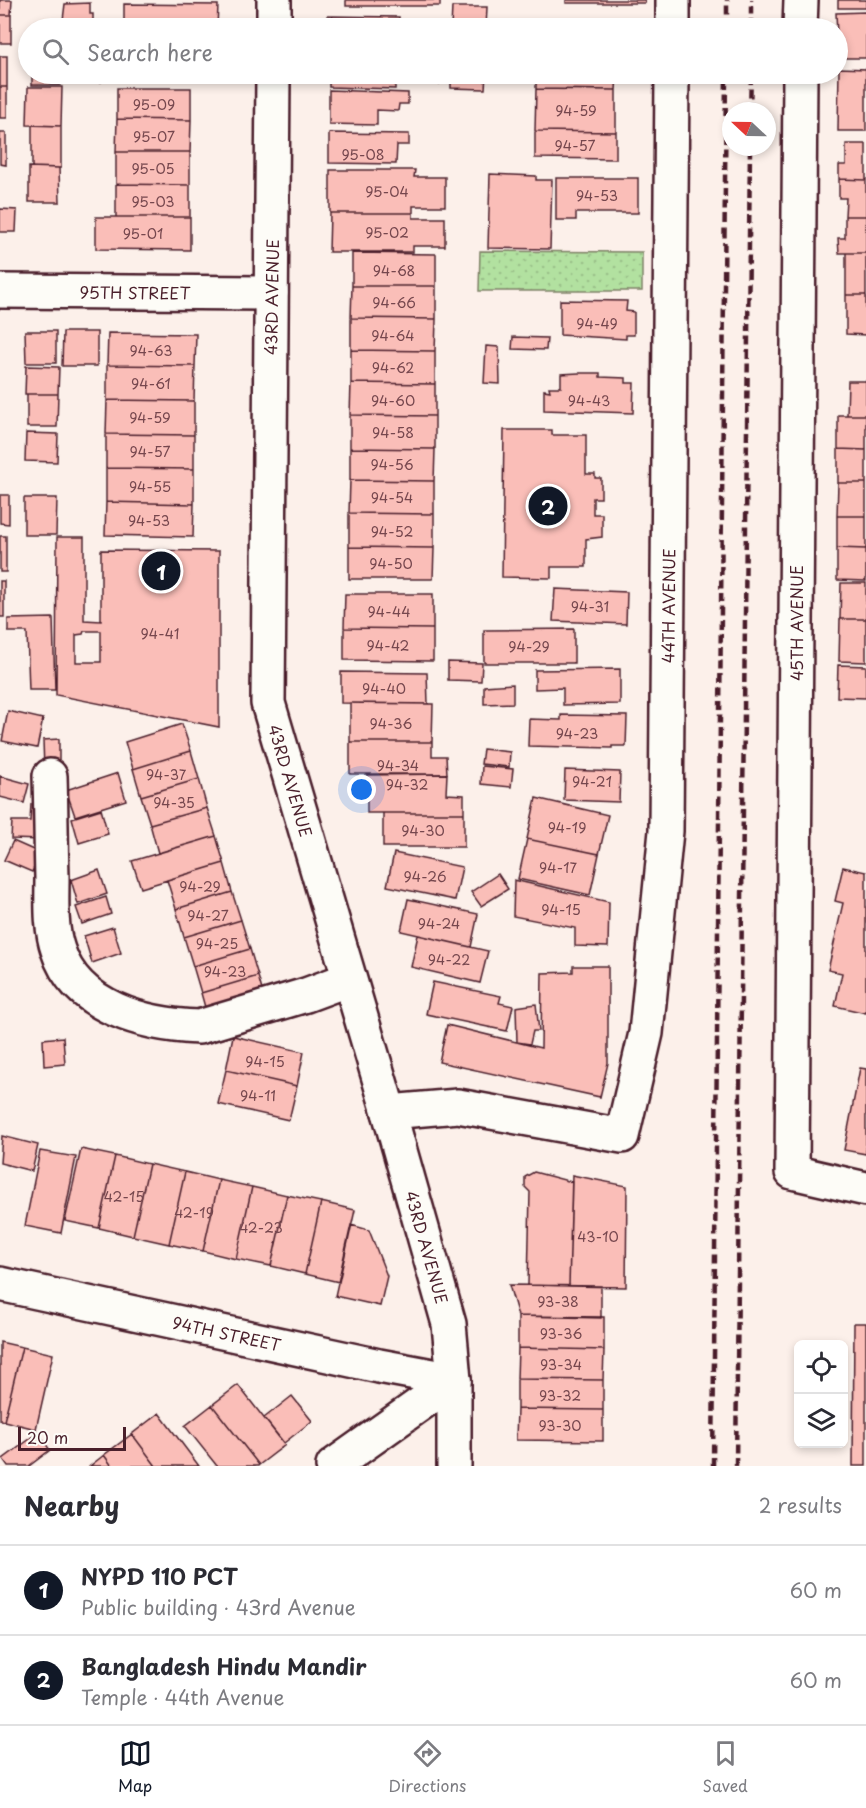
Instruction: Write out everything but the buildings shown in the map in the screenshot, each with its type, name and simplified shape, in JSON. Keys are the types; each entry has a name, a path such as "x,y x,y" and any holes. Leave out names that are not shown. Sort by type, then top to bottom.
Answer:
{"street":[{"path":"274,0 274,18"},
{"path":"673,0 673,18"},
{"path":"801,0 801,18"},
{"name":"43RD AVENUE","path":"273,84 268,703 449,1324 454,1380 454,1466"},
{"name":"44TH AVENUE","path":"388,1112 458,1106 622,1136 646,1034 666,831 672,84"},
{"name":"45TH AVENUE","path":"800,84 792,1172 866,1189"},
{"name":"95TH STREET","path":"0,291 271,293"},
{"path":"50,776 54,935 64,965 75,980 97,999 118,1012 130,1016 180,1026 198,1027 306,995 349,979"},
{"name":"94TH STREET","path":"0,1284 379,1366 454,1380"},
{"path":"333,1466 454,1380"}],"green space":[{"path":"480,251 642,252 642,291 479,291"}],"railway":[{"path":"727,0 727,18"},
{"path":"751,0 751,18"},
{"path":"713,1466 726,84"},
{"path":"750,102 751,84"},
{"path":"736,1466 750,156"}],"place":[{"name":"Bangladesh Hindu Mandir","path":"548,506"},
{"name":"NYPD 110 PCT","path":"161,571"}]}
